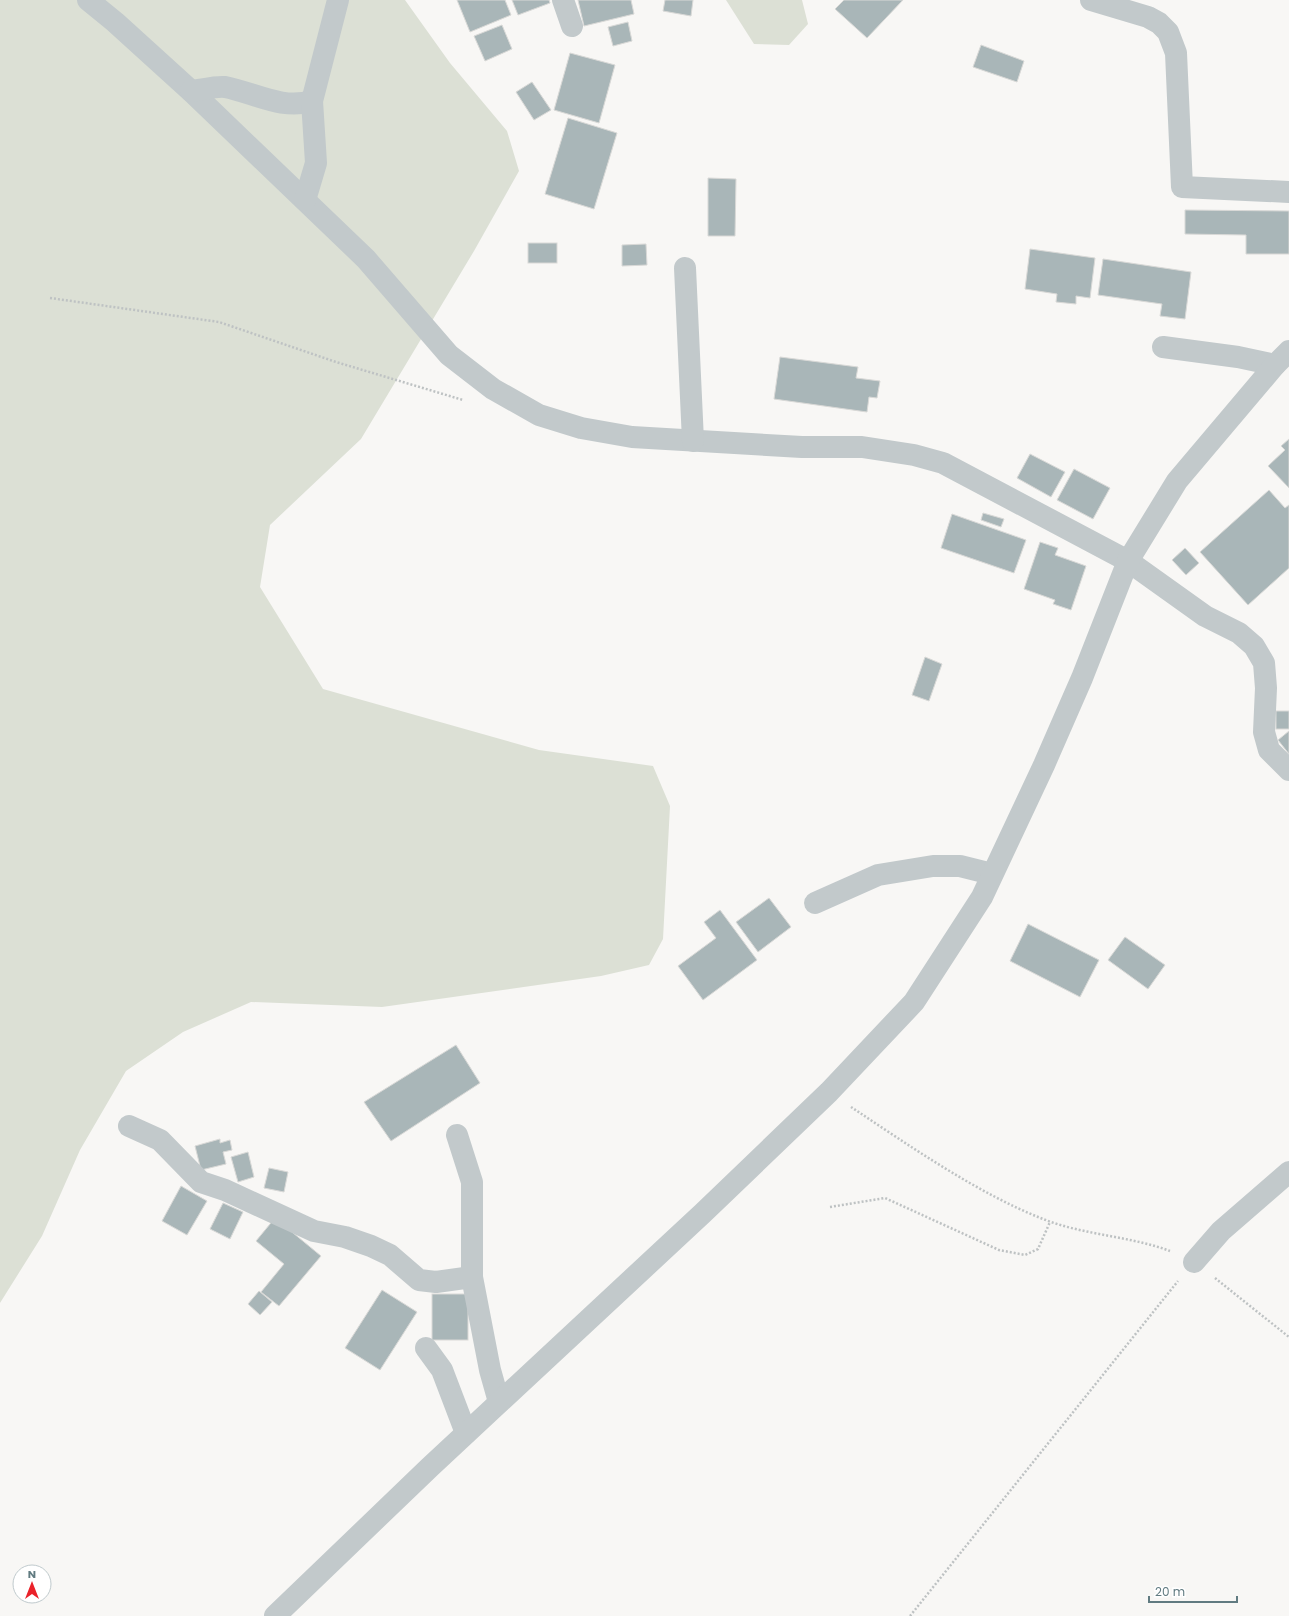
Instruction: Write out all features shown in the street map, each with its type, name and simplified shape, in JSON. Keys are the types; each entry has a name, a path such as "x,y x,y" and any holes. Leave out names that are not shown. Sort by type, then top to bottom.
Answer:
{"street":[{"path":"88,0 115,22 191,91 305,200 366,259 449,355 493,389 539,415 581,428 632,437 802,447 862,447 914,455 943,463 1128,561 1205,616 1239,633 1259,653 1264,663 1266,674 1264,732 1269,750 1289,770"},
{"path":"305,200 316,163 312,101 338,0"},
{"path":"563,0 572,26"},
{"path":"1091,0 1148,17 1159,23 1168,32 1176,54 1182,187 1289,192"},
{"path":"191,91 224,87 268,101 301,104 312,101"},
{"path":"685,268 693,441"},
{"path":"1163,347 1238,357 1282,358"},
{"path":"275,1616 466,1433 829,1092 914,1002 982,897 1082,678 1128,561 1177,481 1282,358"},
{"path":"815,903 878,875 933,866 960,866 992,874"},
{"path":"129,1126 160,1140 201,1182 225,1190 314,1231 345,1237 371,1246 390,1255 419,1280 436,1282 472,1277"},
{"path":"457,1135 472,1182 472,1277 490,1370 499,1402"},
{"path":"1194,1262 1221,1231 1289,1172"},
{"path":"426,1348 442,1370 466,1433"}],"path":[{"path":"50,298 219,322 336,362 465,401"},
{"path":"829,1092 924,1155 1008,1203 1050,1222 1168,1250 1194,1262 1289,1337"},
{"path":"830,1206 885,1198 999,1250 1025,1255 1038,1249 1050,1222"},
{"path":"910,1616 1194,1262"}],"shaded area":[{"path":"0,0 405,0 450,63 507,131 519,171 474,251 361,439 270,525 260,587 323,689 539,750 653,766 670,806 663,939 649,965 601,976 382,1007 251,1002 183,1032 126,1071 80,1150 42,1236 0,1303"},
{"path":"726,0 802,0 808,24 789,45 754,44"}],"building":[{"path":"457,0 505,0 511,15 470,32"},
{"path":"512,0 549,0 550,3 518,15"},
{"path":"578,0 631,0 634,14 584,26"},
{"path":"665,0 693,0 691,16 663,11"},
{"path":"844,0 903,0 867,38 835,9"},
{"path":"628,22 632,41 613,46 608,27"},
{"path":"502,25 512,49 485,61 474,36"},
{"path":"981,45 1024,61 1017,82 973,67"},
{"path":"570,53 615,65 599,123 554,110"},
{"path":"532,82 551,110 534,120 516,92"},
{"path":"568,118 617,133 594,209 545,194"},
{"path":"708,178 736,179 735,236 708,236"},
{"path":"1185,210 1289,211 1289,254 1246,254 1246,235 1185,234"},
{"path":"528,243 557,243 557,263 528,263"},
{"path":"646,244 647,265 622,266 622,245"},
{"path":"1030,249 1095,258 1090,298 1076,296 1076,304 1056,302 1057,294 1025,289"},
{"path":"1103,259 1191,272 1185,319 1160,316 1162,304 1098,295"},
{"path":"780,357 858,367 856,378 880,381 877,398 869,397 867,412 774,399"},
{"path":"1289,439 1289,488 1268,466 1285,450 1281,446"},
{"path":"1030,454 1065,472 1051,497 1017,478"},
{"path":"1074,469 1110,488 1093,519 1057,500"},
{"path":"1269,490 1285,508 1289,505 1289,568 1248,605 1200,552"},
{"path":"983,513 1004,519 1001,527 981,520"},
{"path":"952,514 1026,540 1014,573 941,548"},
{"path":"1040,542 1058,548 1055,555 1086,566 1071,610 1053,604 1055,600 1024,589"},
{"path":"1185,548 1199,563 1186,575 1172,560"},
{"path":"925,657 942,664 929,701 912,695"},
{"path":"1276,711 1289,711 1289,729 1276,729"},
{"path":"1289,731 1289,754 1278,740"},
{"path":"769,898 791,927 758,952 736,922"},
{"path":"720,910 757,960 703,1000 678,966 716,938 704,922"},
{"path":"1028,924 1099,960 1080,997 1010,961"},
{"path":"1125,937 1165,965 1148,989 1108,960"},
{"path":"456,1045 480,1083 391,1141 364,1102"},
{"path":"220,1139 220,1143 230,1140 232,1150 223,1152 226,1164 201,1170 195,1146"},
{"path":"248,1152 254,1177 238,1182 231,1157"},
{"path":"269,1168 288,1172 284,1192 264,1188"},
{"path":"181,1186 207,1201 187,1235 162,1221"},
{"path":"223,1203 243,1212 230,1239 210,1229"},
{"path":"275,1218 321,1256 279,1306 261,1292 284,1264 256,1241"},
{"path":"382,1290 417,1312 380,1370 345,1348"},
{"path":"259,1291 272,1302 260,1315 248,1304"},
{"path":"432,1294 468,1294 468,1340 432,1340"}]}
